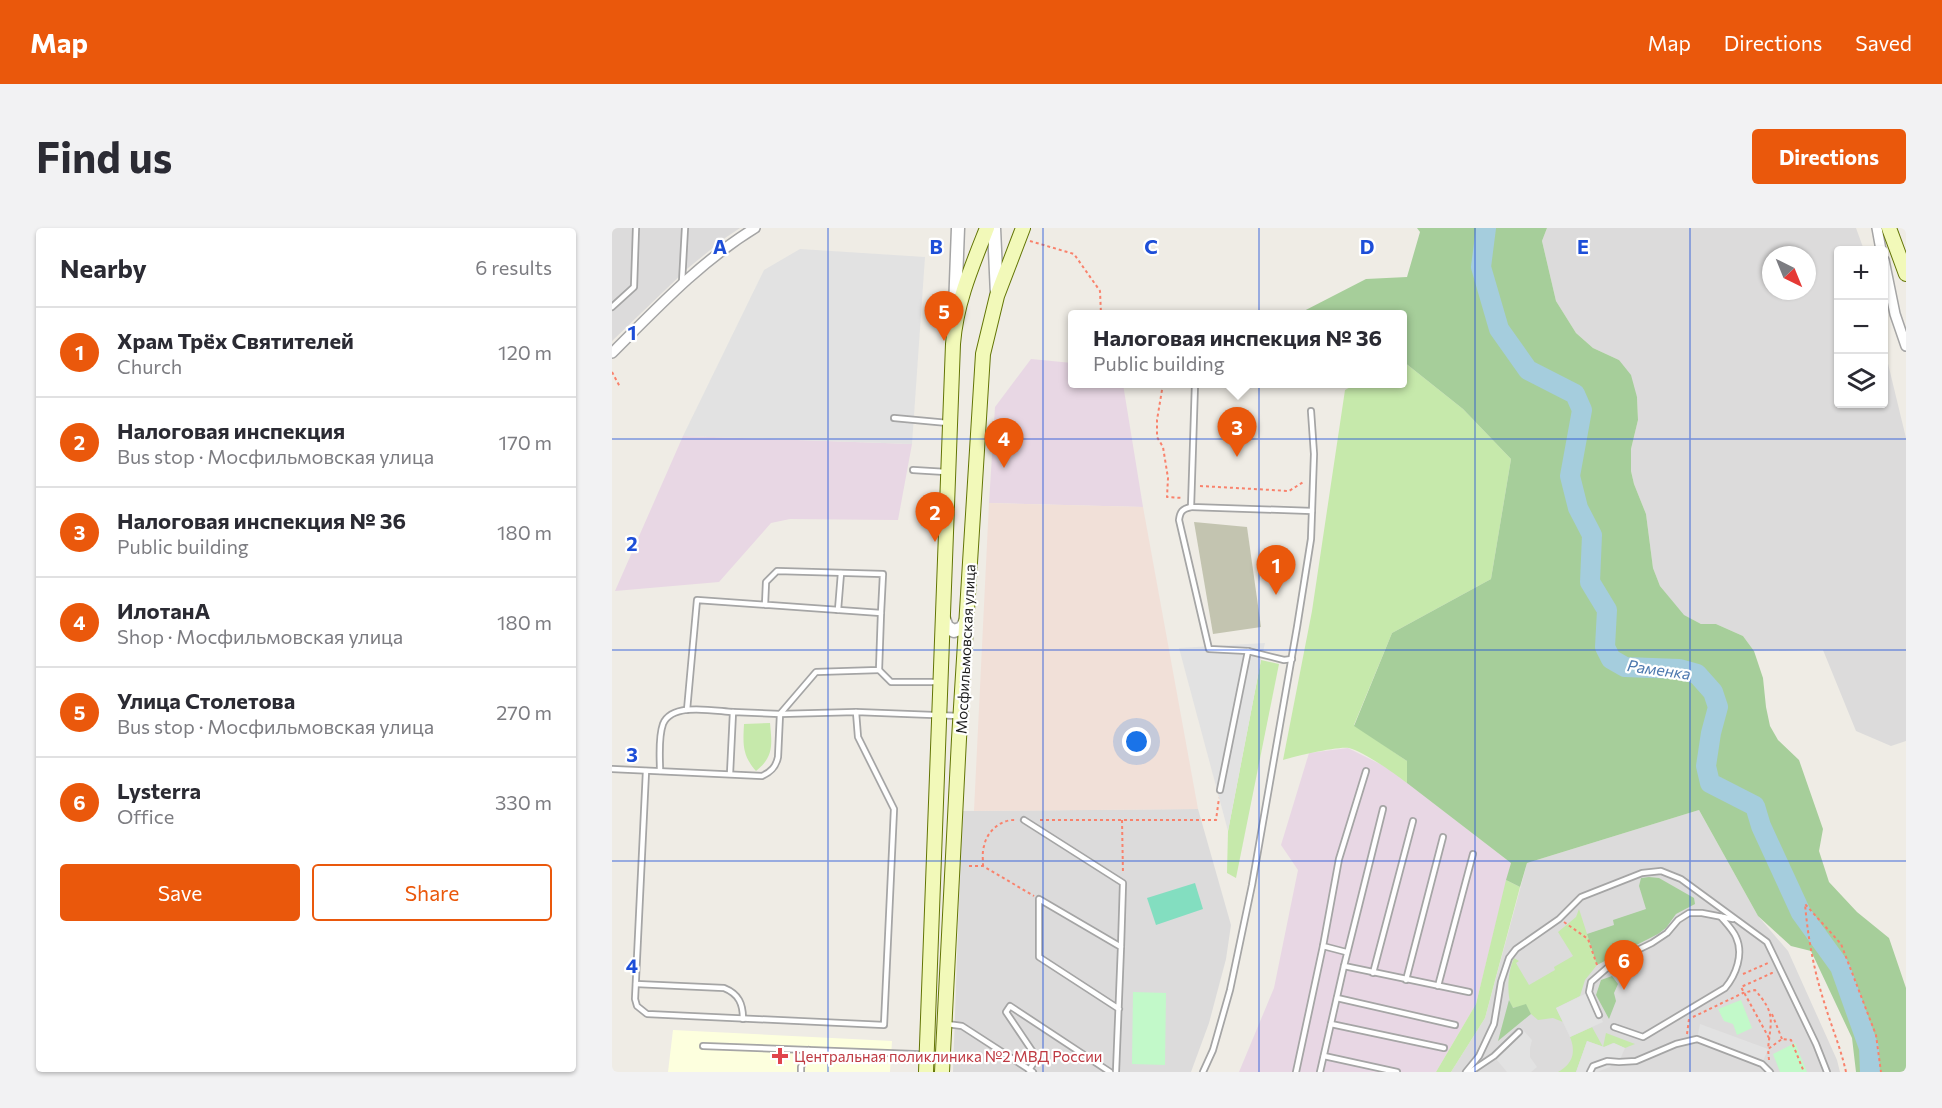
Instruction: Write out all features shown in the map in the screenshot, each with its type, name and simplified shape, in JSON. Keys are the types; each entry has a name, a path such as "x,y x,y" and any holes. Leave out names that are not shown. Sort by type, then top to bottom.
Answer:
{"main road":[{"path":"955,323 969,274 987,228"},
{"path":"1889,228 1906,274"},
{"path":"997,296 1025,234"},
{"name":"Мосфильмовская улица","path":"942,1072 966,620 983,354 997,296"},
{"name":"Мосфильмовская улица","path":"926,1072 955,323"}],"street":[{"path":"612,353 681,285 728,244 755,228"},
{"name":"Мосфильмовская улица","path":"994,228 997,296"},
{"path":"1877,228 1880,246"},
{"name":"Мосфильмовская улица","path":"955,323 958,229"},
{"path":"1888,280 1895,314 1906,346"},
{"path":"944,619 946,627 954,631 962,628 966,620"}],"lane":[{"path":"612,307 634,287 636,228"},
{"path":"681,285 685,228"},
{"path":"1191,507 1195,388"},
{"path":"1203,1072 1213,1050 1230,990 1252,885 1292,660 1311,539 1314,454 1311,411"},
{"path":"894,418 950,424"},
{"path":"913,470 949,472"},
{"path":"1292,660 1248,651 1209,649 1179,520 1184,508 1191,507 1312,511"},
{"path":"765,605 766,582 777,570 883,574 879,670"},
{"path":"838,610 842,573"},
{"path":"687,710 697,600 881,613"},
{"path":"1220,790 1248,651"},
{"path":"612,769 762,776 773,769 778,757 780,714 816,672 879,670 891,681 942,682"},
{"path":"660,771 663,725 667,717 674,712 687,710 780,714 856,712 961,716"},
{"path":"730,774 733,712"},
{"path":"646,771 635,999 637,1006 647,1014 884,1025 894,809 858,737 856,712"},
{"path":"1296,1072 1339,859 1366,771"},
{"path":"1320,1072 1346,952 1383,809"},
{"path":"1024,820 1123,883 1116,1072"},
{"path":"1373,973 1413,821"},
{"path":"1406,980 1443,837"},
{"path":"1438,986 1473,854"},
{"path":"1468,1072 1479,1056 1494,1023 1501,982 1509,958 1516,949 1559,919 1581,897 1642,873 1661,871 1681,879 1767,942 1827,1072"},
{"path":"1039,899 1121,947"},
{"path":"1039,899 1039,957 1119,1009"},
{"path":"1599,1015 1589,992 1591,982 1615,961 1652,943 1689,913 1702,913 1736,920"},
{"path":"1614,1027 1643,1037 1725,988 1733,978 1740,951 1736,936 1721,917"},
{"path":"1323,946 1346,952"},
{"path":"1344,966 1469,992"},
{"path":"636,984 724,988 740,1000 743,1007 743,1019"},
{"path":"1337,998 1455,1025"},
{"path":"944,1023 962,1026 1031,1071 1037,1058 1006,1012 1010,1006 1110,1072"},
{"path":"1331,1024 1444,1048"},
{"path":"1468,1072 1494,1056 1519,1032"},
{"path":"1590,1072 1593,1066 1607,1061 1636,1061 1676,1044 1697,1039 1761,1064 1770,1072"},
{"path":"703,1046 943,1055"},
{"path":"801,1072 809,1050"},
{"path":"1324,1056 1397,1072"}],"path":[{"path":"1025,234 1074,254 1100,291 1101,310"},
{"path":"612,372 620,387"},
{"path":"1161,388 1157,437 1163,447 1168,478 1167,497 1191,498"},
{"path":"1191,485 1290,491 1313,476"},
{"path":"983,866 984,844 997,825 1009,819 1216,820 1220,790"},
{"path":"1122,820 1123,883"},
{"path":"969,866 983,866 1039,899"},
{"path":"1846,1072 1814,966 1805,904 1841,944 1875,1035 1881,1072"},
{"path":"1559,919 1588,939 1598,966 1603,971"},
{"path":"1733,978 1768,963 1772,973 1741,987 1769,1038"},
{"path":"1689,1019 1743,993 1755,990 1772,1013 1782,1039"},
{"path":"1685,1012 1689,1019 1686,1039"},
{"path":"1769,1060 1772,1013"},
{"path":"1768,1049 1782,1039 1791,1040 1804,1072"}],"shaded area":[{"path":"612,228 740,228 688,268 612,341"},
{"path":"1547,228 1856,228 1863,246 1834,246 1834,408 1888,408 1888,364 1906,438 1906,741 1891,746 1856,731 1823,650 1754,651 1743,636 1716,624 1701,624 1683,615 1660,586 1653,568 1646,514 1631,471 1631,449 1638,420 1637,397 1619,360 1593,348 1576,333 1556,301 1542,241"},
{"path":"800,249 925,257 912,444 683,436 764,270"},
{"path":"1031,359 1068,363 1068,388 1124,388 1143,507 989,503 995,407"},
{"path":"683,436 912,444 898,520 790,519 771,523 719,582 615,591"},
{"path":"989,503 1143,507 1198,809 974,811"},
{"path":"1194,522 1247,527 1261,627 1213,634"},
{"path":"1265,643 1261,660 1228,831 1179,648"},
{"path":"1348,748 1388,768 1511,863 1476,1004 1436,1072 1239,1072 1274,988 1298,870 1281,845 1309,753"},
{"path":"1198,809 1231,925 1226,959 1209,1023 1191,1072 953,1072 962,811"},
{"path":"1699,810 1758,916 1788,951 1837,1060 1840,1072 1451,1072 1485,1018 1527,863"},
{"path":"1589,992 1603,1022 1570,1037 1556,1008"},
{"path":"1700,1024 1768,1049 1762,1064 1697,1039"},
{"path":"1520,1027 1532,1040 1530,1057 1537,1067 1531,1072 1507,1072 1491,1053"},
{"name":"Центральная поликлиника №2 МВД России","path":"673,1030 892,1041 890,1072 668,1072"},
{"path":"1587,1041 1604,1047 1614,1043 1625,1048 1619,1062 1613,1061 1610,1067 1597,1072 1576,1072"}],"green space":[{"path":"1417,228 1547,228 1542,241 1556,301 1576,333 1593,348 1619,360 1631,375 1637,397 1638,420 1631,449 1631,471 1646,514 1653,568 1660,586 1684,615 1701,624 1716,624 1743,636 1754,651 1763,678 1770,726 1778,740 1799,760 1823,829 1819,851 1829,882 1857,912 1889,938 1906,988 1906,1072 1856,1072 1852,1038 1811,951 1791,946 1758,916 1699,810 1527,863 1520,887 1506,880 1511,863 1407,783 1407,761 1354,726 1392,633 1491,579 1511,459 1463,409 1407,364 1407,310 1306,310 1366,279 1407,277 1420,232"},
{"path":"1407,364 1463,409 1511,459 1491,579 1392,633 1354,725 1407,761 1407,783 1371,758 1349,748 1327,750 1283,760 1312,611 1345,390 1349,388 1407,388"},
{"path":"1261,660 1279,664 1236,878 1227,873 1228,831"},
{"path":"770,723 769,755 756,771 744,749 744,724"},
{"path":"1641,878 1659,878 1694,898 1695,904 1676,914 1666,928 1658,934 1597,965 1587,934 1614,925 1613,920 1646,909 1639,886"},
{"path":"1506,880 1520,887 1485,1018 1451,1072 1436,1072 1476,1004"},
{"path":"1195,883 1203,909 1156,925 1147,898"},
{"path":"1579,909 1597,965 1585,980 1580,996 1556,1008 1563,1022 1553,1018 1538,1020 1526,1005 1512,1008 1508,983 1514,958 1519,961 1516,963 1529,985 1555,970 1554,967 1573,956 1558,932 1576,917"},
{"path":"1612,976 1618,984 1614,993 1616,1001 1609,1019 1596,995 1601,980"},
{"path":"1133,992 1166,993 1165,1065 1132,1064"},
{"path":"1509,1000 1513,1008 1526,1004 1531,1014 1498,1041"},
{"path":"1741,1000 1752,1028 1737,1035 1733,1024 1724,1021 1718,1009"},
{"path":"1592,1027 1603,1047 1587,1041 1576,1072 1558,1072 1567,1065 1572,1057 1573,1048 1570,1037"},
{"path":"1606,1033 1635,1044 1625,1048 1613,1043 1603,1047"},
{"path":"1795,1043 1807,1072 1780,1072 1773,1054"}],"waterway":[{"name":"Раменка","path":"1486,228 1481,267 1499,329 1528,370 1575,394 1582,410 1570,476 1578,508 1592,535 1590,582 1607,610 1605,647 1611,659 1625,667 1679,669 1697,674 1713,692 1718,707 1706,766 1710,783 1755,806 1761,826 1801,913 1840,967 1869,1048 1870,1072"}],"place":[{"name":"Улица Столетова","path":"944,341"},
{"name":"Налоговая инспекция № 36","path":"1237,457"},
{"name":"ИлотанА","path":"1004,468"},
{"name":"Налоговая инспекция","path":"935,542"},
{"name":"Храм Трёх Святителей","path":"1276,595"},
{"name":"Lysterra","path":"1624,990"},
{"name":"Центральная поликлиника №2 МВД России","path":"780,1056"}]}
